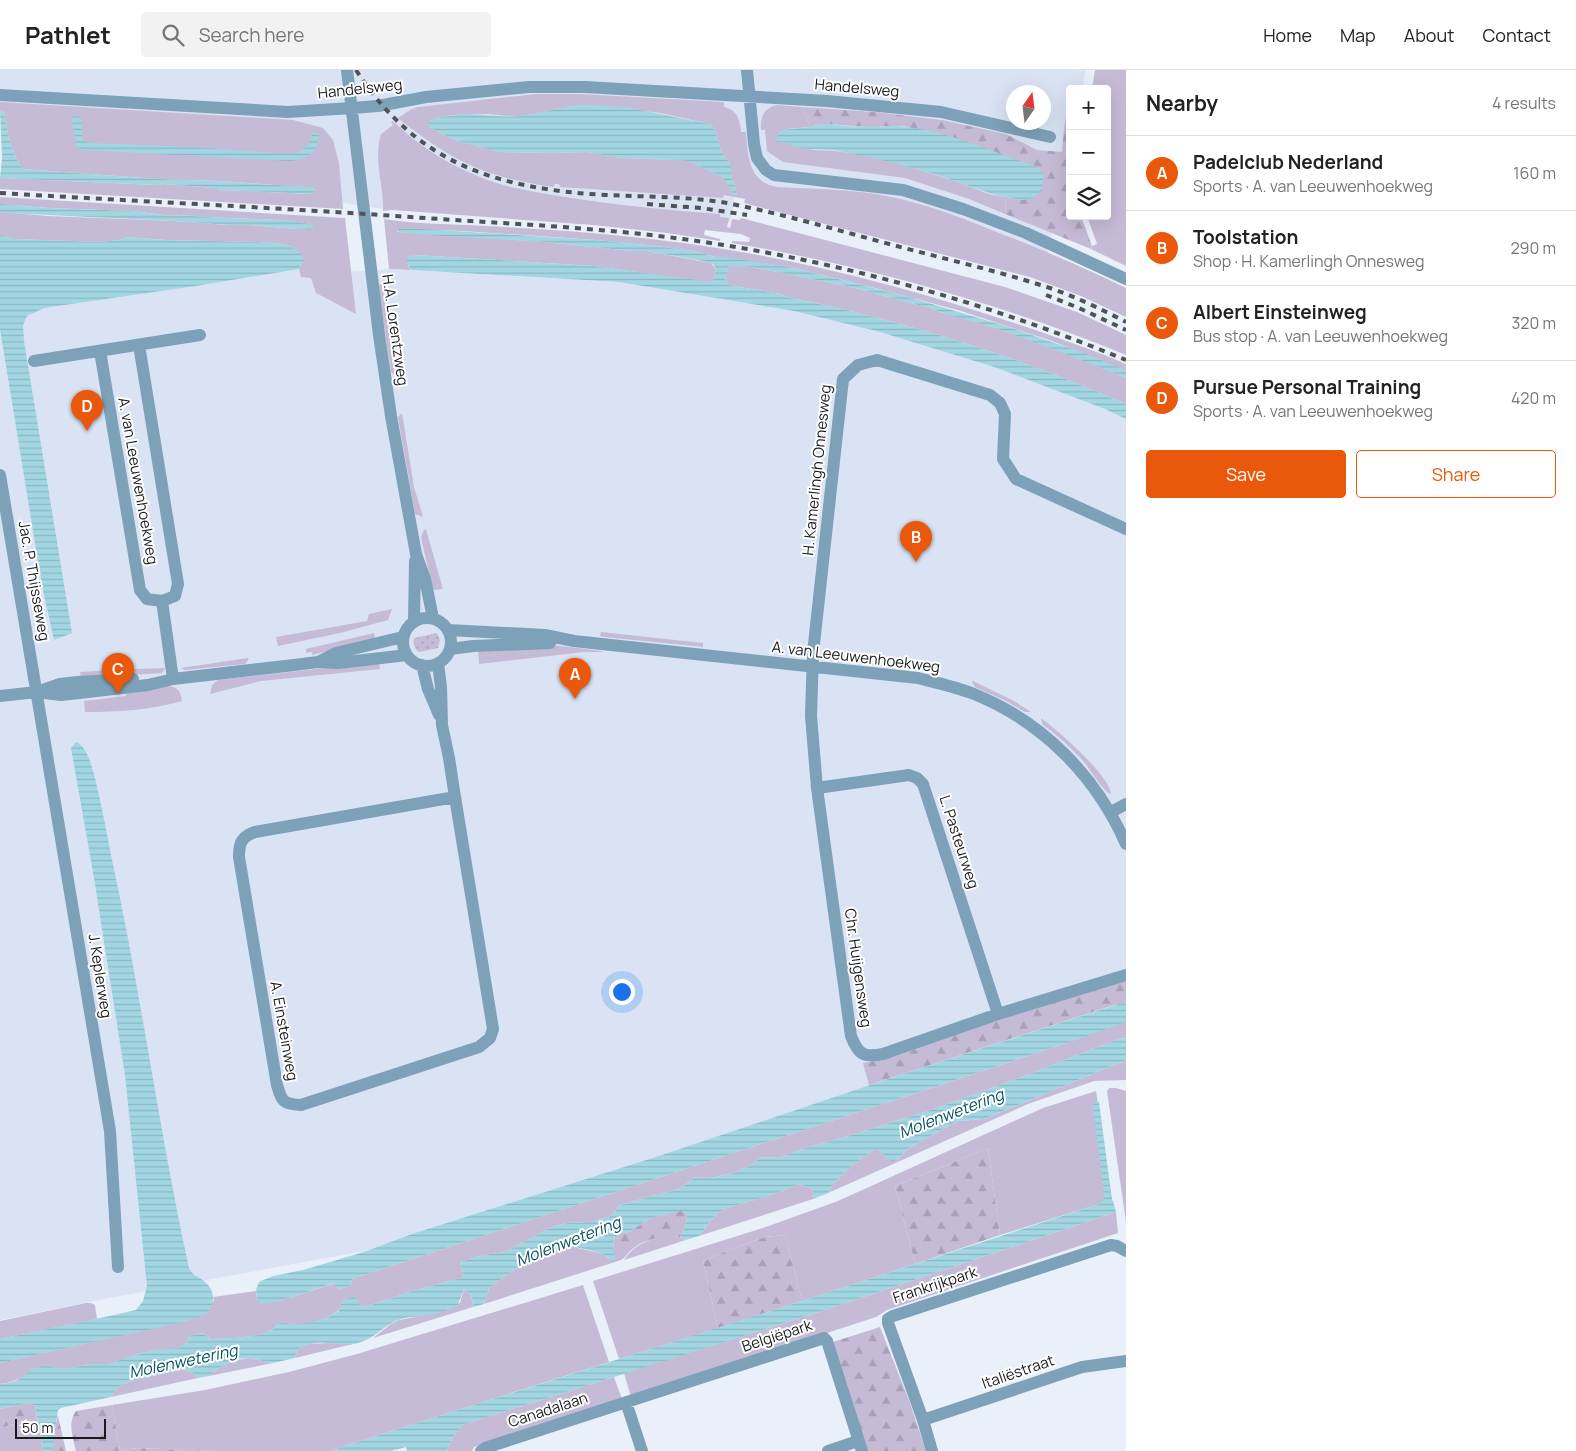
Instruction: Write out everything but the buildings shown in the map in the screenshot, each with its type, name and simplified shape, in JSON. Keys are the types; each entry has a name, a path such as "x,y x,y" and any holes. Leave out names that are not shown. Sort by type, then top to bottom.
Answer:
{"street":[{"name":"H.A. Lorentzweg","path":"347,70 378,335 416,554 433,618"},
{"path":"747,70 757,158 766,170 774,175 872,186 911,193 963,208 1026,233 1126,279"},
{"name":"Handelsweg","path":"0,95 288,112 378,106 426,98 546,86 585,87 827,101 941,112 1050,137"},
{"path":"34,361 200,335"},
{"name":"A. van Leeuwenhoekweg","path":"100,351 140,590 148,599 162,601 175,596 178,584 139,345"},
{"name":"H. Kamerlingh Onnesweg","path":"812,666 843,379 858,364 877,360 990,395 1000,403 1005,414 1004,459 1016,479 1126,529"},
{"name":"Jac. P. Thijsseweg","path":"0,475 37,692"},
{"name":"H.A. Lorentzweg","path":"414,621 416,554"},
{"path":"162,601 173,679"},
{"path":"433,618 442,622 448,630 451,639 450,649 446,657 438,664 430,666 413,662 406,655 403,646 403,637 407,628 414,621 433,618"},
{"name":"A. van Leeuwenhoekweg","path":"448,630 545,635 574,641 918,678 948,685 973,693 1016,714 1063,750 1086,776 1120,807 1126,844"},
{"path":"318,662 336,653 403,637"},
{"name":"A. van Leeuwenhoekweg","path":"450,649 473,646 574,641"},
{"path":"0,696 37,692 60,684 77,682 147,678 173,679 318,662 338,663 406,655"},
{"name":"A. Einsteinweg","path":"438,664 442,725"},
{"name":"A. Einsteinweg","path":"422,665 428,689 442,725 449,758 493,1029 490,1038 479,1047 301,1105 292,1105 286,1102 281,1099 275,1075 239,857 239,848 242,841 246,835 255,832 454,798"},
{"name":"Chr. Huijgensweg","path":"812,666 811,716 816,788 851,1036 856,1049 864,1055 883,1054 998,1014 1126,975"},
{"name":"J. Keplerweg","path":"37,692 110,1131 118,1267"},
{"name":"L. Pasteurweg","path":"816,788 909,775 917,778 923,784 998,1014"},
{"name":"Frankrijkpark","path":"932,1451 888,1319 892,1316 1111,1245 1125,1250"},
{"name":"Belgiëpark","path":"626,1402 824,1338 827,1341 860,1446"},
{"name":"Italiëstraat","path":"923,1420 1082,1367 1126,1361"},
{"path":"626,1402 642,1451"},
{"name":"Canadalaan","path":"481,1451 485,1448 626,1402"},
{"path":"828,1451 860,1446"}],"shaded area":[{"path":"0,70 1086,70 1083,85 1066,85 1066,167 1044,271 736,189 730,223 488,195 383,209 337,202 0,111"},
{"name":"Molenwetering","path":"0,257 44,308 299,269 333,273 389,269 619,282 794,311 880,332 997,368 1105,409 1126,419 1126,1003 780,1130 370,1250 0,1320"}],"green space":[{"path":"1095,70 1126,70 1126,266 1091,249 1092,246 1097,244 1088,220 1111,220 1111,85 1093,85"},
{"path":"536,94 580,94 724,102 724,107 732,110 737,116 741,132 746,132 751,166 760,180 767,184 777,187 877,194 916,203 953,215 1058,257 1126,288 1126,317 1081,296 1030,277 744,203 745,199 724,195 723,198 560,187 559,184 555,184 553,187 500,176 472,166 446,152 398,118 418,107","holes":["596,105 660,113 710,124 715,130 721,151 731,164 731,175 737,192 736,195 733,194 721,176 688,161 621,158 586,152 500,152 455,140 431,128 428,124 435,118 453,115 490,114 513,117 571,106"]},
{"path":"0,102 293,120 323,128 333,140 339,163 343,209 0,189 0,178 163,184 217,188 221,190 315,193 315,190 307,187 157,179 23,169 13,151 4,112 0,111"},
{"path":"777,105 802,107 810,127 786,129 779,133 777,139 779,142 811,150 850,153 880,159 937,175 994,195 1006,197 1005,214 969,199 905,178 783,162 767,151 765,130 761,130 763,114 768,108"},
{"path":"802,107 875,112 942,120 1006,134 1037,150 1062,152 1066,116 1066,220 1082,220 1092,246 1091,249 1005,214 1006,197 1021,200 1038,167 904,126 869,127 825,123 810,127"},
{"path":"393,121 420,144 450,163 481,178 515,188 609,203 720,214 720,217 729,218 727,227 730,228 732,219 740,220 741,218 1005,287 1077,312 1126,335 1126,355 1030,319 932,288 833,263 732,243 732,241 749,242 750,238 741,234 705,230 704,235 720,239 720,241 593,225 393,210 383,211 378,163 379,144 381,134 393,125 391,122"},
{"path":"0,197 345,218 356,314 316,293 311,278 301,277 299,269 303,262 294,248 284,244 126,237 120,240 99,242 11,239 0,235 0,212 310,230 312,224 282,220 173,216 132,211 0,204"},
{"path":"384,219 622,236 724,249 780,259 891,285 1000,318 1107,356 1126,364 1126,371 1052,341 961,311 883,290 790,267 715,257 698,252 657,246 462,231 397,230 398,232 647,251 711,263 716,269 713,280 707,282 594,266 414,255 408,257 408,266 411,270 389,269"},
{"path":"729,266 752,267 847,286 930,308 1011,333 1126,378 1126,404 1044,370 917,329 781,294 728,285 725,279"},
{"path":"382,283 395,375 391,372 378,287"},
{"path":"402,413 414,487 423,517 415,514 398,417"},
{"path":"426,529 443,589 433,590 421,537"},
{"path":"392,609 388,620 340,633 278,646 276,637 367,621 369,614"},
{"path":"601,632 703,643 703,647 604,637 600,636"},
{"path":"374,633 375,639 312,655 312,652 306,653 306,649"},
{"path":"437,633 440,640 438,648 419,652 416,649 414,638"},
{"path":"552,645 602,652 584,652 479,664 478,650"},
{"path":"248,658 245,664 185,670 181,668"},
{"path":"379,662 380,669 261,681 210,694 212,685 218,680"},
{"path":"165,668 162,673 81,678 80,672 110,670"},
{"path":"973,681 1014,701 1031,712 1025,712 975,687"},
{"path":"169,686 178,691 182,701 134,710 85,712 84,701 126,696 125,691"},
{"path":"1041,719 1060,733 1093,765 1102,776 1111,794 1101,785 1075,752 1043,725"},
{"path":"1126,979 1126,1003 1114,1005 869,1085 863,1063 893,1057 1032,1008"},
{"path":"1126,1021 1126,1038 1118,1039 937,1108 778,1158 762,1157 734,1173 710,1178 696,1177 679,1189 618,1206 614,1214 608,1217 590,1222 567,1223 552,1227 505,1252 484,1255 460,1262 464,1277 365,1307 360,1305 355,1297 328,1317 304,1324 279,1323 267,1332 258,1335 211,1339 203,1333 189,1336 187,1342 180,1348 141,1353 110,1364 89,1364 73,1368 56,1368 49,1365 19,1379 0,1384 0,1363 153,1328 214,1301 213,1297 256,1291 257,1300 280,1301 335,1283 338,1290 351,1285 352,1279 1058,1046"},
{"path":"1126,1060 1126,1080 1094,1081 1028,1104 828,1193 842,1174 874,1150 879,1150 887,1159 897,1160 909,1148 957,1121 984,1119"},
{"path":"1109,1088 1126,1091 1126,1222 1107,1091"},
{"path":"1096,1091 1112,1200 1000,1235 988,1148 895,1186 915,1264 802,1301 785,1235 765,1237 703,1261 718,1328 619,1359 593,1281 763,1228 838,1201 1043,1108"},
{"path":"988,1148 1000,1235 915,1264 895,1186"},
{"path":"799,1184 812,1189 813,1199 699,1236 718,1213 727,1208 777,1193"},
{"path":"681,1210 687,1215 686,1224 680,1237 660,1238 641,1243 623,1259 615,1262 613,1240 620,1233 627,1233 651,1218"},
{"path":"1116,1212 1118,1233 887,1310 876,1317 631,1397 624,1373 816,1313"},
{"path":"785,1235 802,1301 718,1328 703,1261 765,1237"},
{"path":"665,1236 680,1237 686,1240 624,1260 632,1250 642,1244"},
{"path":"573,1247 600,1253 615,1262 484,1304 489,1288 528,1261 558,1248"},
{"path":"583,1285 609,1362 329,1451 215,1451 139,1448 120,1450 112,1405 205,1390 289,1372 357,1354"},
{"path":"464,1289 471,1295 473,1307 373,1338 399,1320 460,1303"},
{"path":"86,1303 95,1305 97,1319 0,1339 0,1321"},
{"path":"880,1327 910,1403 926,1451 867,1451 830,1343"},
{"path":"306,1344 353,1344 295,1358 297,1350"},
{"path":"249,1358 273,1363 209,1376 228,1364"},
{"path":"182,1369 191,1372 198,1378 111,1397 117,1388 124,1383"},
{"path":"614,1377 622,1399 474,1447 472,1451 446,1451 462,1425"},
{"path":"28,1403 35,1406 37,1418 0,1428 0,1409"},
{"path":"112,1405 120,1450 139,1448 215,1451 76,1451 71,1426 76,1411"},
{"path":"58,1416 66,1451 53,1451 52,1440"},
{"path":"37,1418 43,1451 0,1451 0,1428"}],"water":[{"path":"571,106 624,107 710,124 715,130 721,151 731,164 731,175 737,192 736,195 733,195 732,190 721,176 688,161 621,158 586,152 500,152 455,140 431,128 428,124 435,118 464,114 513,117"},
{"path":"0,111 4,112 13,150 23,169 157,179 307,187 314,188 315,193 221,190 217,188 163,184 0,178 2,158"},
{"path":"75,115 81,117 82,138 91,143 192,147 291,154 305,148 310,142 312,133 319,133 315,150 303,158 291,161 83,150 76,145 72,120"},
{"path":"825,123 860,127 902,126 940,133 1038,167 1043,175 1041,190 1036,196 1028,200 1001,197 934,174 886,161 834,150 799,148 784,142 776,142 779,132 782,130 810,127"},
{"path":"0,204 132,211 173,216 282,220 312,224 314,228 310,230 249,225 5,213 0,212"},
{"path":"406,228 596,240 657,246 698,252 715,257 722,256 790,267 902,295 1009,327 1084,353 1123,369 1126,371 1126,378 995,328 847,286 752,267 729,266 725,279 728,285 781,294 874,317 1002,355 1126,404 1126,419 1105,409 997,368 880,332 794,311 619,282 411,270 406,262 408,257 414,255 594,266 711,282 716,269 713,264 703,261 647,251 545,242 412,234 397,230"},
{"path":"0,235 16,239 99,242 120,240 126,237 284,244 294,248 305,260 299,269 44,308 27,316 23,325 24,341 72,633 54,640 42,586 0,329"},
{"path":"76,742 83,748 94,773 132,958 168,1165 189,1268 194,1275 204,1281 211,1289 213,1301 207,1314 187,1321 0,1363 0,1339 136,1310 143,1301 147,1286 125,1075 94,878 71,748"},
{"path":"1125,1002 1126,1022 1058,1046 352,1279 351,1285 338,1290 334,1283 280,1301 263,1304 257,1300 256,1290 259,1282 273,1276 303,1270 364,1252 412,1234 659,1156"},
{"path":"1126,1038 1126,1060 984,1119 957,1121 909,1148 897,1160 887,1159 879,1150 874,1150 842,1174 828,1193 813,1199 812,1189 799,1184 777,1193 727,1208 711,1220 699,1236 686,1240 680,1237 686,1224 687,1215 684,1211 651,1218 627,1233 620,1233 613,1240 615,1262 600,1253 585,1249 573,1247 558,1248 528,1261 502,1278 489,1288 484,1304 473,1307 471,1295 464,1289 457,1307 435,1314 401,1319 361,1342 353,1344 311,1344 297,1350 295,1358 273,1363 249,1358 238,1359 217,1369 209,1376 198,1378 191,1372 182,1369 124,1383 117,1388 111,1397 58,1410 53,1451 43,1451 35,1406 28,1403 0,1409 0,1384 17,1380 30,1369 49,1365 56,1368 73,1368 89,1364 110,1364 153,1350 180,1348 187,1342 189,1336 203,1333 211,1339 258,1335 274,1328 279,1323 301,1324 324,1319 339,1311 342,1301 355,1296 360,1305 365,1307 464,1277 460,1262 484,1255 505,1252 552,1227 567,1223 590,1222 608,1217 614,1214 618,1206 679,1189 696,1177 710,1178 734,1173 762,1157 778,1158 937,1108 1118,1039"},
{"path":"1095,1101 1099,1102 1112,1200 1116,1212 816,1313 462,1425 446,1451 407,1451 406,1447 391,1451 329,1451 802,1301 1102,1203 1104,1195 1093,1106"}],"railway":[{"path":"356,70 380,102 406,129 434,150 464,166 496,178 567,192 697,199 769,212 1050,288 1079,299 1126,322"},
{"path":"0,193 557,227 677,238 822,264 925,290 1027,322 1126,360"},
{"path":"647,204 701,208 747,215"},
{"path":"1046,295 1126,330"}],"place":[{"name":"Pursue Personal Training","path":"87,431"},
{"name":"Toolstation","path":"916,562"},
{"name":"Albert Einsteinweg","path":"118,694"},
{"name":"Padelclub Nederland","path":"575,699"}]}
